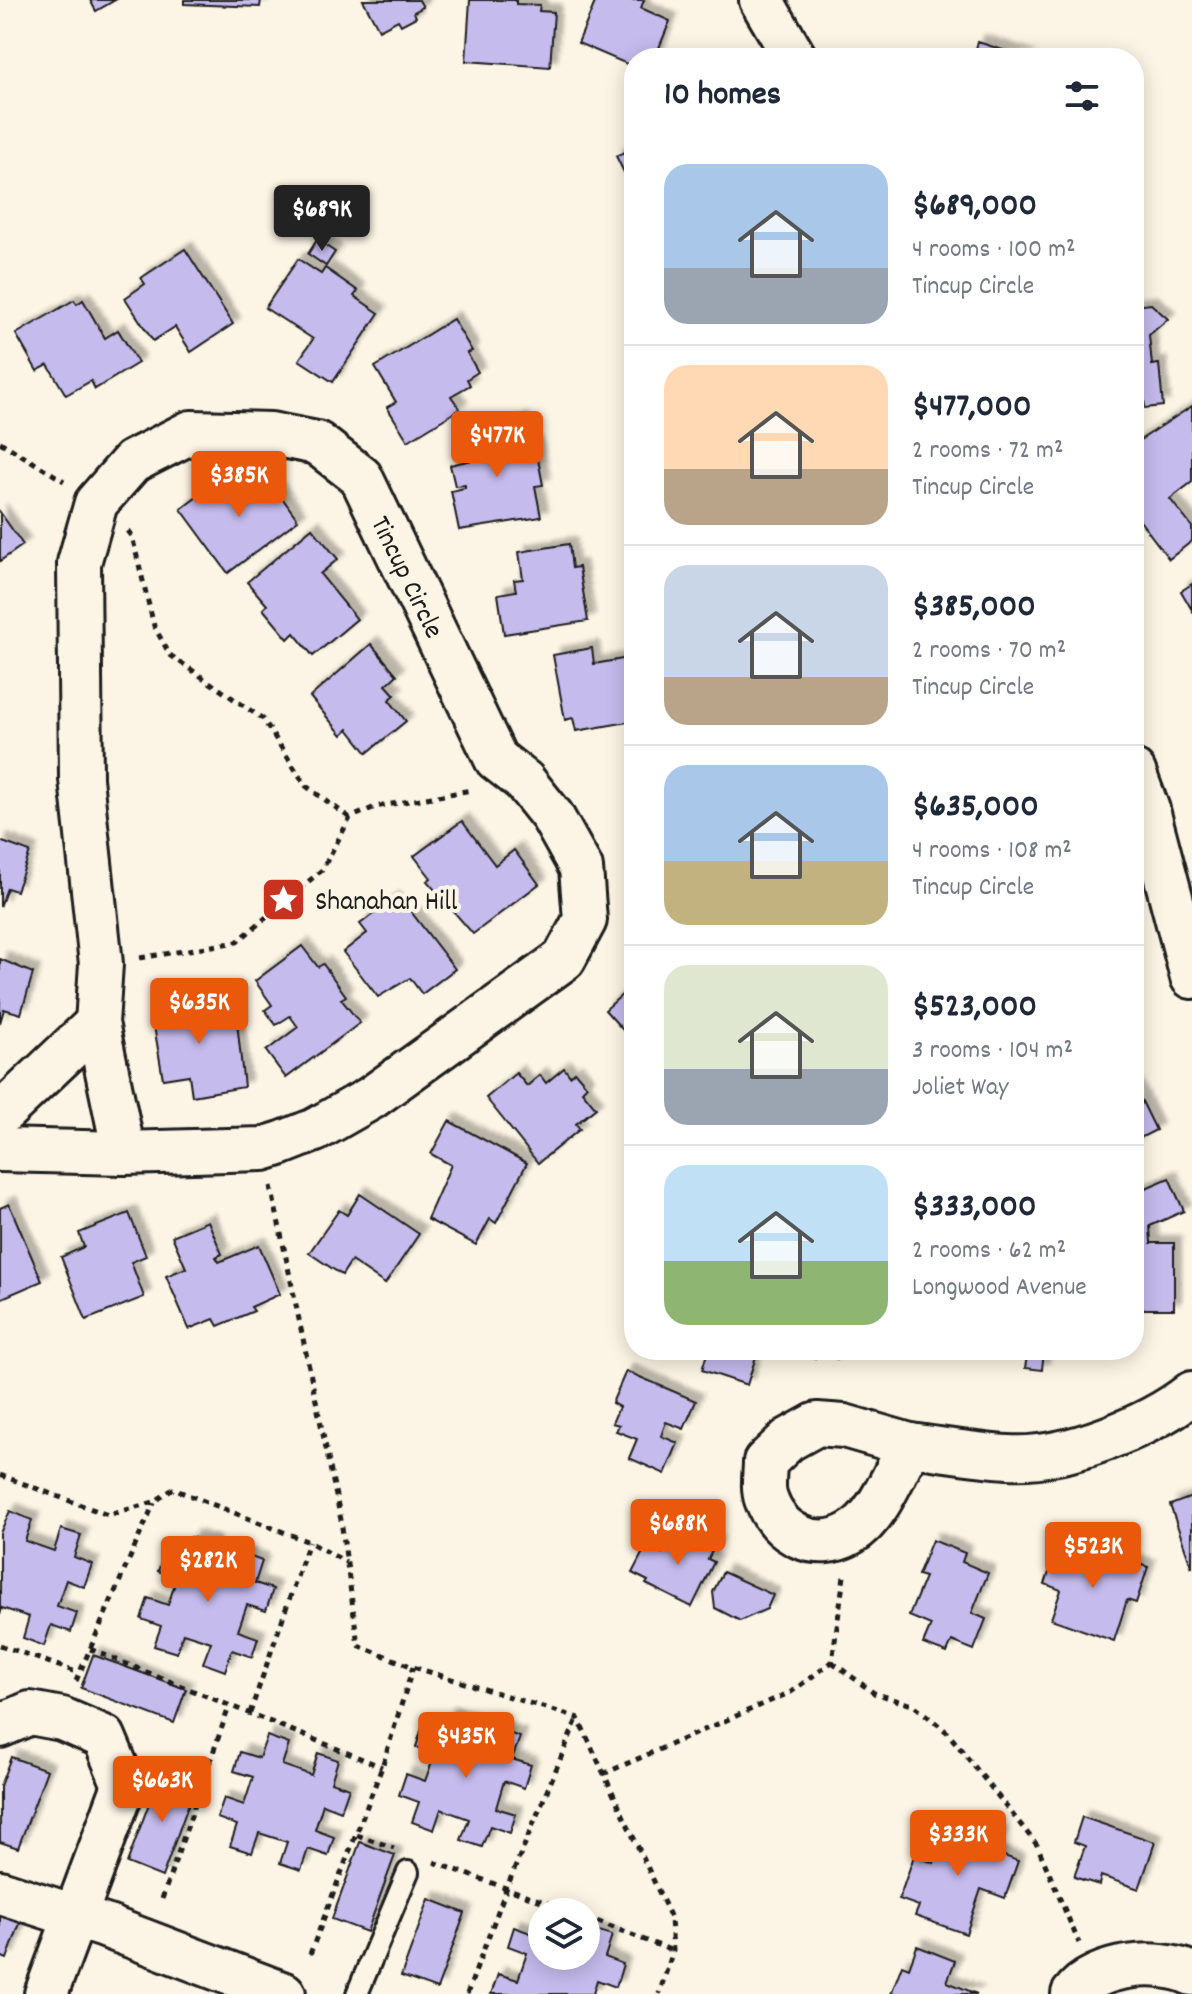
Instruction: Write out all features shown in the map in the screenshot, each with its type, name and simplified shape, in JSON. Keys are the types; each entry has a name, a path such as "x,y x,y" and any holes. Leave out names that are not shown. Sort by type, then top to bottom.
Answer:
{"street":[{"path":"761,0 789,48"},
{"name":"Tincup Circle","path":"0,1150 124,1153 263,1149 315,1130 371,1098 564,959 585,920 581,868 552,816 524,781 496,759 361,477 317,443 271,434 191,432 132,462 96,503 79,563 81,779 101,964 97,1023 124,1153"},
{"path":"1144,799 1192,977"},
{"path":"0,1115 97,1023"},
{"path":"910,1445 1012,1458 1091,1445 1165,1415 1192,1393"},
{"path":"0,1726 30,1713 62,1719 104,1737 117,1760 124,1785 46,1994"},
{"path":"0,1892 76,1916 277,1993"},
{"path":"1073,1994 1094,1977 1119,1970 1168,1968 1192,1974"}],"lane":[{"path":"357,1994 416,1865"}],"path":[{"path":"0,442 75,488"},
{"path":"121,524 132,536 154,626 170,655 263,719 306,786 350,818"},
{"path":"101,964 237,942 322,870 350,818 375,807 524,781"},
{"path":"271,1185 346,1562 358,1645 413,1667 578,1718 671,1918 673,1951 659,1994"},
{"path":"0,1475 108,1515 154,1502 173,1489 309,1542 346,1562"},
{"path":"72,1692 154,1502"},
{"path":"250,1713 309,1542"},
{"path":"603,1774 791,1692 832,1662 846,1567"},
{"path":"0,1645 79,1673"},
{"path":"90,1649 382,1767"},
{"path":"832,1662 874,1693 915,1706 947,1732 1037,1845 1080,1947"},
{"path":"310,1954 382,1767 413,1667"},
{"path":"162,1899 229,1707"},
{"path":"467,1994 507,1887 578,1718"},
{"path":"357,1835 397,1849"},
{"path":"416,1865 507,1887 536,1898"},
{"path":"600,1922 673,1951"}],"building":[{"path":"90,0 115,0 96,11"},
{"path":"184,0 261,0 260,7 184,4"},
{"path":"363,0 419,0 423,7 414,12 416,17 401,25 398,20 379,30"},
{"path":"470,0 516,0 516,4 540,5 539,11 554,12 550,67 466,61"},
{"path":"596,0 644,0 641,8 670,21 659,48 624,48 624,63 578,43"},
{"path":"978,42 997,48 976,48"},
{"path":"624,152 624,172 616,156"},
{"path":"317,240 335,252 326,266 308,254"},
{"path":"185,249 233,324 191,352 175,327 153,341 125,298 145,284 141,278"},
{"path":"298,259 321,274 325,268 358,291 354,296 379,313 333,382 299,360 313,339 265,308"},
{"path":"74,300 77,304 83,300 105,338 118,330 138,363 95,389 91,381 66,395 48,365 37,371 16,334"},
{"path":"1151,304 1168,319 1149,335 1152,365 1159,364 1163,406 1145,408 1144,398 1144,305"},
{"path":"453,319 472,351 467,353 478,372 467,379 470,385 451,396 460,409 408,441 387,407 396,402 375,367"},
{"path":"1192,406 1192,482 1170,499 1192,527 1192,541 1169,559 1144,526 1144,437"},
{"path":"522,421 527,446 535,444 543,485 535,486 541,517 459,530 451,491 465,488 465,485 455,486 450,465 472,460 467,432"},
{"path":"228,474 243,494 267,477 298,520 228,573 181,509"},
{"path":"0,512 23,545 0,561"},
{"path":"312,528 338,559 320,574 357,619 313,656 294,633 288,639 263,609 267,605 247,582"},
{"path":"569,544 572,568 579,567 588,621 504,634 498,594 516,591 514,580 523,579 519,552"},
{"path":"1192,584 1192,610 1181,591"},
{"path":"371,644 397,675 386,685 395,695 389,700 406,721 367,753 348,729 342,735 310,697"},
{"path":"592,648 594,664 624,659 624,723 576,731 573,718 565,720 553,655"},
{"path":"462,821 495,865 514,850 539,884 473,934 427,881 431,878 414,856"},
{"path":"0,841 30,852 16,891 7,888 0,907"},
{"path":"393,899 400,908 405,904 455,969 422,994 410,978 378,997 343,952 367,933 360,924"},
{"path":"302,946 318,967 323,964 346,996 341,999 360,1023 286,1078 266,1051 298,1027 290,1016 276,1025 265,1010 272,1005 255,981"},
{"path":"0,959 33,973 21,1014 4,1009 0,1023"},
{"path":"624,993 624,1031 605,1010"},
{"path":"215,998 218,1016 236,1013 244,1087 192,1096 189,1075 163,1079 151,1008"},
{"path":"564,1068 570,1076 575,1072 587,1086 582,1091 596,1108 576,1124 580,1129 538,1163 486,1098 516,1073 527,1086 540,1075 546,1083"},
{"path":"1144,1105 1156,1130 1144,1136"},
{"path":"449,1121 527,1163 496,1223 490,1219 476,1245 427,1219 451,1165 431,1154"},
{"path":"1169,1178 1184,1211 1150,1226 1151,1243 1174,1243 1174,1309 1144,1309 1144,1189"},
{"path":"360,1194 419,1234 385,1284 351,1261 342,1275 309,1253 339,1210 347,1215"},
{"path":"9,1204 42,1281 0,1299 0,1208"},
{"path":"129,1213 146,1256 131,1262 144,1297 86,1320 61,1257 84,1247 79,1233"},
{"path":"208,1221 222,1254 216,1257 219,1262 259,1245 280,1294 251,1307 254,1311 218,1326 214,1319 189,1329 166,1276 186,1268 172,1236"},
{"path":"705,1360 755,1360 747,1385 702,1370"},
{"path":"1026,1360 1043,1360 1042,1370 1025,1368"},
{"path":"626,1371 696,1401 684,1429 666,1422 661,1436 678,1443 665,1474 629,1458 637,1439 616,1431 619,1425 612,1423 619,1407 612,1403"},
{"path":"1192,1497 1192,1568 1170,1505"},
{"path":"10,1511 32,1520 25,1541 54,1551 61,1529 81,1535 74,1557 92,1564 84,1587 66,1580 57,1606 77,1613 71,1632 51,1625 44,1646 23,1638 29,1617 2,1608 0,1615 0,1533"},
{"path":"683,1527 716,1543 708,1559 714,1562 692,1607 646,1584 648,1581 632,1573 646,1546 662,1553 669,1540 676,1543"},
{"path":"191,1537 214,1544 207,1566 235,1576 243,1554 262,1561 255,1583 273,1589 266,1611 247,1605 238,1631 258,1638 252,1657 232,1650 225,1671 203,1663 211,1642 183,1633 177,1653 154,1646 161,1626 141,1619 148,1598 168,1605 177,1577 158,1571 165,1552 184,1558"},
{"path":"932,1540 965,1553 962,1562 988,1573 972,1613 986,1619 974,1650 952,1641 947,1653 923,1644 931,1625 909,1616 925,1577 918,1575"},
{"path":"1060,1540 1086,1549 1083,1561 1088,1563 1090,1556 1111,1563 1114,1556 1148,1567 1136,1603 1127,1600 1114,1641 1051,1619 1061,1590 1045,1584"},
{"path":"723,1572 773,1595 767,1609 740,1621 715,1608 713,1592"},
{"path":"93,1655 186,1689 174,1723 81,1688"},
{"path":"448,1713 471,1720 464,1743 492,1752 500,1730 520,1737 512,1759 531,1765 524,1788 504,1781 496,1808 516,1814 510,1833 490,1826 482,1847 461,1840 469,1819 441,1809 434,1830 412,1822 419,1802 399,1795 406,1774 425,1781 435,1754 416,1747 422,1728 441,1734"},
{"path":"267,1736 289,1744 282,1765 311,1775 318,1753 338,1760 331,1782 349,1788 341,1811 323,1804 315,1830 334,1837 328,1856 308,1849 301,1870 280,1863 287,1842 259,1833 252,1853 230,1846 237,1825 217,1818 224,1798 244,1805 253,1777 234,1771 240,1752 259,1758"},
{"path":"11,1757 47,1770 18,1848 0,1842 0,1786"},
{"path":"161,1771 196,1784 162,1877 127,1863"},
{"path":"1082,1817 1155,1842 1139,1889 1101,1876 1099,1885 1074,1877 1085,1846 1074,1842"},
{"path":"971,1825 1000,1835 993,1852 1018,1861 1005,1898 981,1889 966,1934 915,1916 919,1906 899,1899 914,1856 934,1863 946,1829 968,1837"},
{"path":"360,1842 395,1855 367,1932 332,1919"},
{"path":"429,1899 465,1913 437,1989 401,1976"},
{"path":"0,1916 20,1923 7,1959 0,1956"},
{"path":"514,1927 528,1932 528,1970 600,1970 600,1931 612,1935 605,1957 623,1964 616,1987 597,1980 593,1994 491,1994 498,1974 518,1980 527,1953 508,1946"},
{"path":"917,1946 955,1961 947,1982 977,1994 891,1994 902,1965 909,1968"}],"place":[{"name":"Shanahan Hill","path":"284,899"}]}
